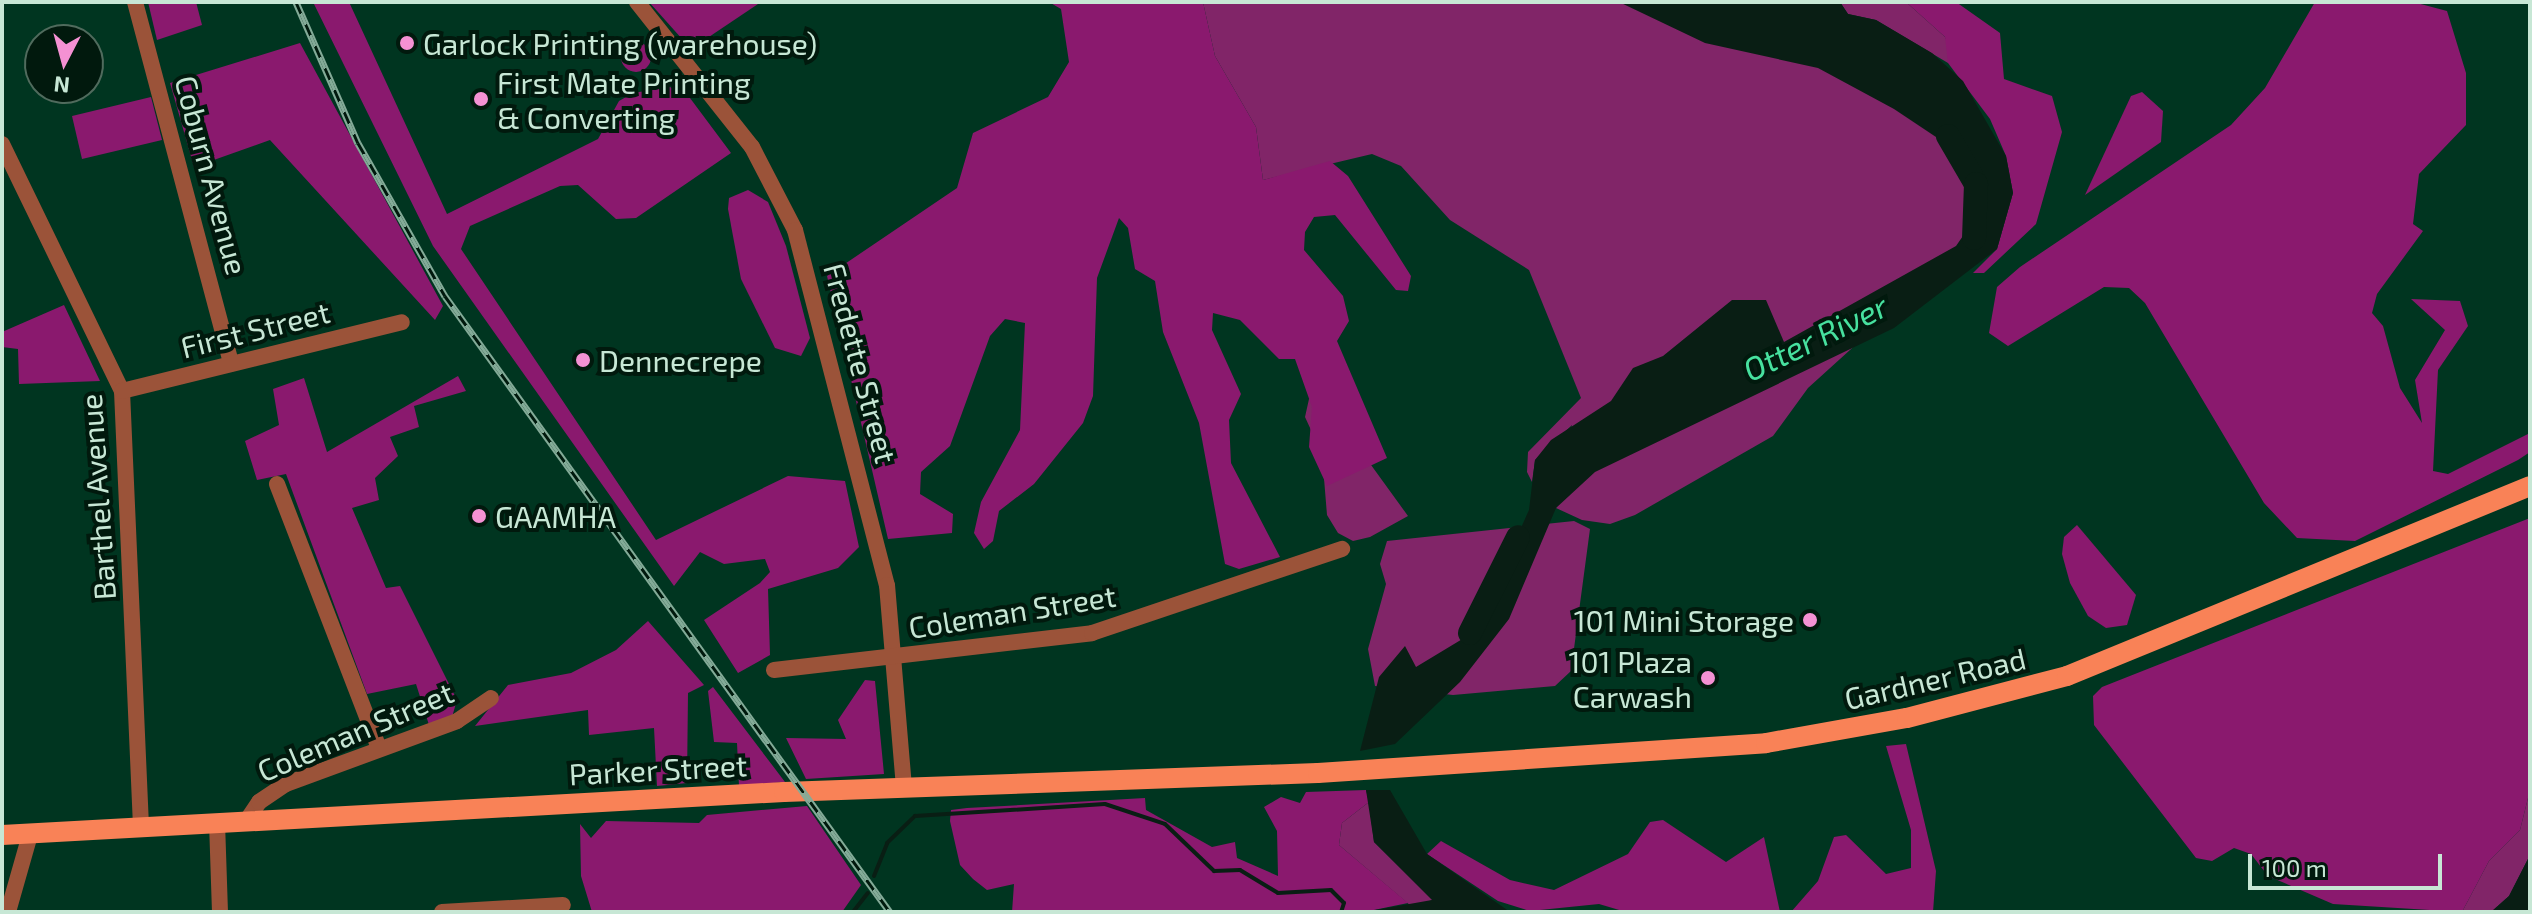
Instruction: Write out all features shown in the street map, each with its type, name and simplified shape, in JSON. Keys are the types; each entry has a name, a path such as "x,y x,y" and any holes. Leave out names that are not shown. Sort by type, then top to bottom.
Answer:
{"main road":[{"name":"Gardner Road","path":"1318,773 1721,748 1953,707 2067,676 2530,486"},
{"name":"Parker Street","path":"2,835 904,787 1318,773"}],"street":[{"name":"Coburn Avenue","path":"135,2 231,363"},
{"name":"Fredette Street","path":"637,2 752,147 790,216 868,499 896,657 904,787"},
{"name":"Barthel Avenue","path":"2,144 122,391 141,826"},
{"name":"First Street","path":"122,391 402,322"},
{"path":"277,484 379,749"},
{"name":"Coleman Street","path":"774,670 1110,628 1342,549"},
{"name":"Coleman Street","path":"247,820 269,794 457,721 491,698"},
{"path":"217,822 220,912"},
{"path":"8,912 30,835"},
{"path":"442,912 563,905"}],"shaded area":[{"path":"148,2 196,2 202,25 157,40"},
{"path":"313,2 349,2 447,214 598,139 619,101 633,93 670,87 690,98 731,153 636,218 616,219 578,185 560,186 470,226 461,249 656,540 788,476 845,481 859,547 838,568 768,589 770,655 738,673 704,620 760,583 770,572 765,559 724,564 700,552 674,586 433,246"},
{"path":"649,2 761,2 691,49"},
{"path":"1049,2 1203,2 1215,56 1256,127 1263,180 1330,161 1348,176 1411,276 1408,291 1396,290 1335,215 1314,217 1305,232 1304,250 1343,296 1349,321 1337,341 1387,458 1327,486 1309,447 1312,407 1295,359 1279,359 1240,320 1213,313 1212,330 1241,394 1229,420 1231,463 1280,557 1239,569 1225,564 1199,423 1163,332 1155,281 1135,269 1128,228 1119,218 1097,278 1093,396 1083,423 1034,484 999,511 993,541 984,549 974,533 981,502 1020,430 1025,323 1005,319 990,336 950,446 921,472 920,494 953,514 952,533 888,539 827,276 957,188 973,133 1048,97 1069,62 1061,9"},
{"path":"1203,2 1666,2 1777,33 1944,129 1974,178 1977,235 1808,388 1773,436 1635,515 1610,524 1582,520 1556,508 1572,425 1535,460 1532,482 1527,472 1528,452 1581,398 1529,270 1450,220 1401,166 1372,154 1263,180 1256,127 1215,56"},
{"path":"1840,2 1906,2 1945,37 1953,57 1948,63 1876,20 1848,14"},
{"path":"1906,2 1956,2 2000,33 2004,79 2052,96 2062,132 2036,224 1984,273 1973,273 1997,249 2013,193 2006,156 1990,119 1948,63 1945,37"},
{"path":"2315,2 2413,2 2447,11 2466,73 2466,125 2419,174 2413,224 2423,231 2377,294 2372,313 2383,326 2400,388 2422,423 2415,380 2445,330 2411,299 2460,301 2468,326 2438,370 2433,471 2448,474 2530,433 2530,452 2518,460 2355,541 2297,538 2264,503 2145,303 2129,288 2104,287 2008,346 1989,333 1997,287 2020,267 2231,125 2265,88"},
{"path":"636,42 647,46 651,57 647,68 636,72 625,68 621,57 625,46"},
{"path":"300,43 443,306 435,320 270,140 194,167 170,83"},
{"path":"2142,92 2163,111 2161,142 2085,195 2131,96"},
{"path":"151,97 162,140 82,159 72,116"},
{"path":"748,190 768,202 786,246 810,338 801,356 775,348 741,279 728,209 729,198"},
{"path":"64,305 100,381 19,384 18,349 2,347 2,332"},
{"path":"458,376 466,391 414,406 419,427 390,437 398,456 375,478 379,500 352,508 386,588 400,586 457,700 452,717 429,725 416,684 367,694 286,474 257,480 245,441 279,425 273,389 304,378 327,452"},
{"path":"1309,399 1324,400 1408,516 1370,537 1353,541 1338,533 1327,515 1322,454 1305,417"},
{"path":"2530,518 2530,790 2520,830 2489,861 2462,912 2333,904 2268,876 2251,854 2234,848 2212,861 2196,858 2094,725 2093,696 2102,687"},
{"path":"1574,521 1590,529 1571,671 1555,686 1453,695 1375,686 1368,649 1386,584 1380,564 1387,541"},
{"path":"2077,525 2136,595 2127,625 2106,628 2088,616 2070,583 2062,554 2064,537"},
{"path":"648,621 704,685 688,693 687,783 657,786 654,728 589,735 588,710 475,726 508,685 571,673 616,650"},
{"path":"865,680 875,681 884,774 806,779 786,738 846,739 838,720"},
{"path":"713,687 785,782 739,786 737,743 714,742 708,691"},
{"path":"1906,744 1936,871 1933,912 1791,912 1818,881 1834,837 1846,835 1886,874 1911,868 1911,830 1886,746"},
{"path":"1366,790 1369,802 1342,823 1339,845 1408,903 1364,912 1012,912 1014,884 987,890 973,879 960,865 950,821 951,810 967,808 1145,798 1146,810 1212,847 1235,842 1237,858 1278,876 1277,831 1264,807 1281,797 1300,803 1306,792"},
{"path":"2530,790 2530,855 2509,896 2491,912 2462,912 2489,861 2520,830"},
{"path":"1369,802 1374,842 1433,900 1411,906 1339,845 1342,823"},
{"path":"807,806 861,885 842,912 592,912 581,876 580,824 591,838 606,821 699,823 707,815"},
{"path":"1663,820 1726,862 1764,837 1780,912 1626,912 1599,904 1530,911 1498,901 1427,854 1441,841 1510,880 1554,890 1628,854 1650,822"}],"water":[{"path":"1619,2 1840,2 1848,14 1876,20 1932,53 1963,81 2006,156 2013,193 1997,249 1894,328 1595,472 1556,508 1509,619 1460,682 1395,744 1360,751 1379,677 1405,646 1416,667 1464,638 1505,567 1499,550 1515,541 1529,510 1535,460 1551,440 1611,401 1633,368 1663,356 1732,300 1766,300 1784,342 1956,246 1974,220 1974,177 1951,147 1894,109 1818,68 1705,43"},
{"path":"1366,790 1390,790 1427,854 1510,912 1364,912 1432,900 1374,842"},
{"path":"2530,855 2530,912 2491,912 2509,896"}],"waterway":[{"name":"Otter River","path":"1948,136 1976,184 1974,238"},
{"name":"Otter River","path":"1470,633 1518,537"},
{"path":"874,876 887,843 915,816 1105,804 1165,824 1214,871 1240,870 1278,893 1331,890 1344,903 1341,912"},
{"path":"853,912 868,893"}],"railway":[{"path":"296,2 358,143 445,296 890,912"}],"place":[{"name":"Garlock Printing (warehouse)","path":"407,43"},
{"name":"First Mate Printing & Converting","path":"481,99"},
{"name":"Dennecrepe","path":"583,360"},
{"name":"GAAMHA","path":"479,516"},
{"name":"101 Mini Storage","path":"1810,620"},
{"name":"101 Plaza Carwash","path":"1708,678"}]}
